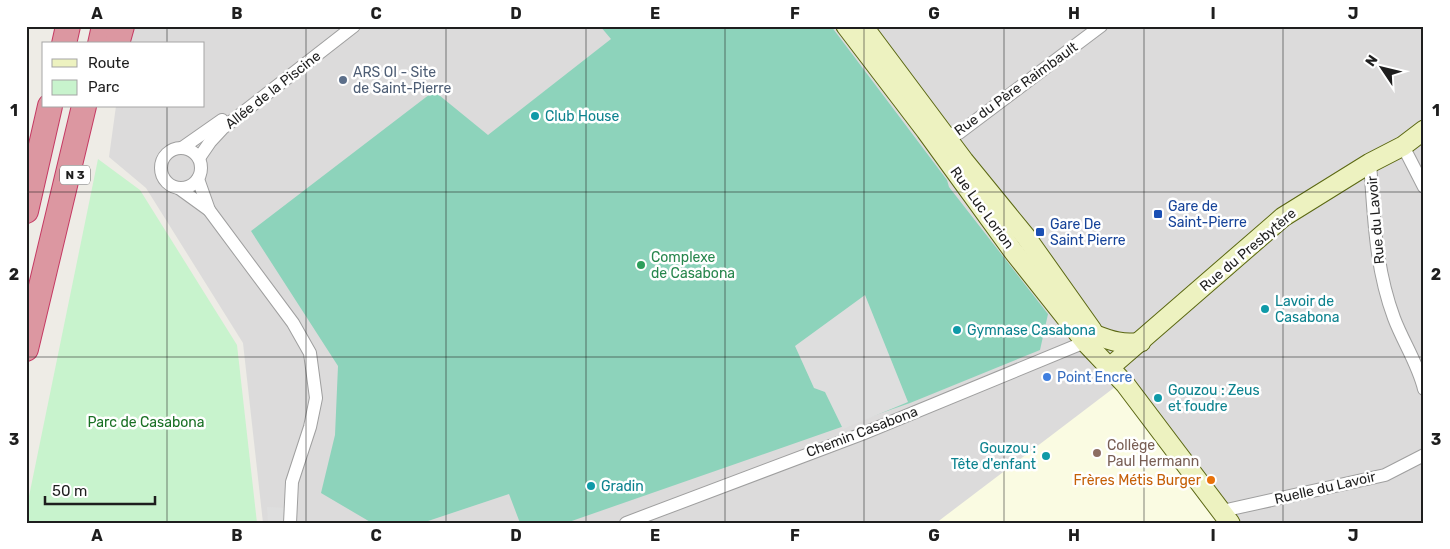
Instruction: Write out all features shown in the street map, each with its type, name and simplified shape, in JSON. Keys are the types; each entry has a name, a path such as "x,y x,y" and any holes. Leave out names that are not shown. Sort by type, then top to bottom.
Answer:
{"highway":[{"path":"64,42 68,26"},
{"path":"100,42 104,26"},
{"path":"118,42 122,26"},
{"path":"26,211 50,108"},
{"name":"N 3","path":"26,348 84,108"},
{"name":"N 3","path":"51,243 98,108"}],"street":[{"name":"Allée de la Piscine","path":"182,148 203,135 327,40 339,26"},
{"name":"Allée de la Piscine","path":"199,158 223,128 354,26"},
{"name":"Rue Luc Lorion","path":"846,26 926,131 1013,251 1091,339 1226,517"},
{"name":"Rue Luc Lorion","path":"863,26 948,137 964,161 1026,236 1091,339"},
{"name":"Rue du Père Raimbault","path":"926,131 948,137 958,133 1101,26"},
{"name":"Rue du Presbytère","path":"1112,366 1283,218 1370,163 1403,146 1424,130"},
{"path":"1403,146 1424,187"},
{"path":"180,189 187,188 198,179 201,172 199,158 195,152 182,148 168,152 164,157 160,171 167,184 180,189 209,210"},
{"name":"Rue du Lavoir","path":"1370,163 1375,243 1382,281 1394,318 1424,389"},
{"path":"198,179 209,210 293,323 310,353 315,378 316,398 310,427 292,482 290,523"},
{"path":"1091,339 1129,344 1140,342"},
{"name":"Chemin Casabona","path":"626,523 862,434 1091,339"},
{"name":"Ruelle du Lavoir","path":"1226,517 1384,475 1424,455"}],"shaded area":[{"path":"130,26 1424,26 1424,523 263,523 243,343 146,188 109,157 116,108 205,108 205,42 126,42"},
{"path":"865,295 908,402 843,429 825,392 814,388 795,346"},
{"name":"Collège Paul Hermann","path":"1115,387 1217,523 936,523"},
{"path":"267,507 290,508 290,523 268,523"}],"green space":[{"name":"Complexe de Casabona","path":"600,26 831,26 947,180 949,187 1048,314 1040,350 910,403 566,523 520,523 509,494 422,523 372,523 321,493 335,435 338,366 251,231 434,91 488,135 611,39"},
{"name":"Parc de Casabona","path":"98,159 140,190 237,345 257,523 26,523 26,511"}],"place":[{"name":"ARS OI - Site de Saint-Pierre","path":"343,80"},
{"name":"Club House","path":"535,116"},
{"name":"Gare de Saint-Pierre","path":"1158,214"},
{"name":"Gare De Saint Pierre","path":"1040,232"},
{"name":"Complexe de Casabona","path":"641,265"},
{"name":"Lavoir de Casabona","path":"1265,309"},
{"name":"Gymnase Casabona","path":"957,330"},
{"name":"Point Encre","path":"1047,377"},
{"name":"Gouzou : Zeus et foudre","path":"1158,398"},
{"name":"Collège Paul Hermann","path":"1097,453"},
{"name":"Gouzou : Tête d'enfant","path":"1046,456"},
{"name":"Frères Métis Burger","path":"1211,480"},
{"name":"Gradin","path":"591,486"}]}
